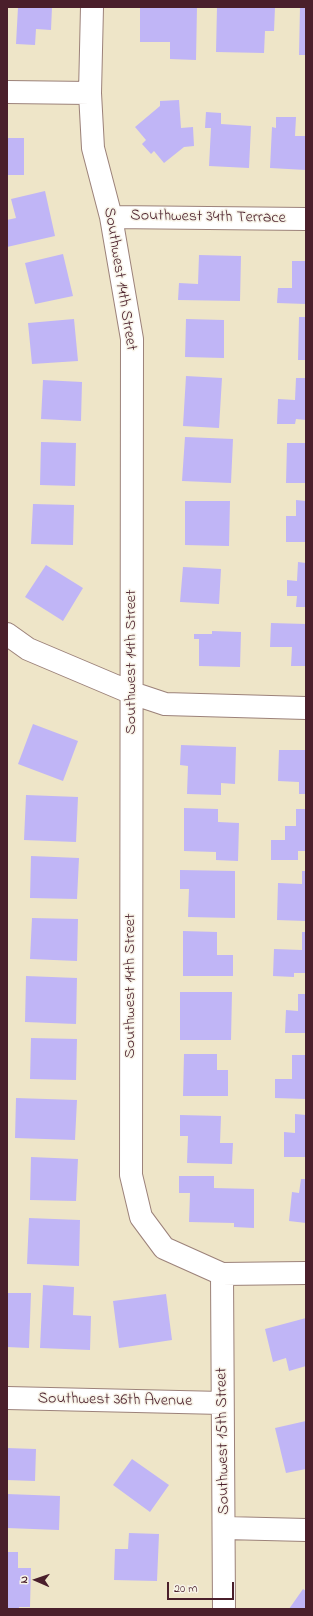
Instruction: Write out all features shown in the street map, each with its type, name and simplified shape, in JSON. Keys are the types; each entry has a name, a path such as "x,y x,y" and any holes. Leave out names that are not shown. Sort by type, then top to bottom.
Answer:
{"street":[{"name":"Southwest 14th Street","path":"92,7 90,93 93,148 111,217 132,339 131,1175 142,1217 164,1248 222,1274"},
{"path":"7,92 90,93"},
{"name":"Southwest 34th Terrace","path":"111,217 306,219"},
{"path":"7,634 28,649 132,693 165,704 306,708"},
{"path":"222,1274 306,1273"},
{"name":"Southwest 15th Street","path":"222,1274 222,1403 225,1528 224,1609"},
{"name":"Southwest 36th Avenue","path":"7,1398 222,1403"},
{"path":"225,1528 306,1530"}],"building":[{"path":"18,7 52,7 51,30 36,29 35,45 16,44"},
{"path":"140,7 197,7 196,60 170,59 170,42 140,42"},
{"path":"217,7 275,7 274,31 265,31 264,53 216,52"},
{"path":"300,7 306,7 306,55 299,55"},
{"path":"179,100 181,128 193,127 194,146 184,147 164,163 154,151 151,154 142,144 146,140 135,127 160,106 160,101"},
{"path":"206,112 221,113 221,124 251,126 249,168 209,166 211,128 205,128"},
{"path":"276,117 296,117 295,136 306,136 306,170 270,168 272,127 276,128"},
{"path":"7,138 24,138 24,175 7,175"},
{"path":"45,191 55,236 7,247 7,220 16,218 11,199"},
{"path":"63,254 73,296 35,304 25,263"},
{"path":"199,255 241,256 240,301 178,300 179,283 198,284"},
{"path":"292,261 306,261 306,304 277,303 278,288 292,288"},
{"path":"299,317 306,317 306,360 298,360"},
{"path":"74,319 78,361 32,364 28,323"},
{"path":"186,319 224,320 224,358 185,357"},
{"path":"186,376 222,378 219,428 183,426"},
{"path":"296,378 306,378 306,420 296,419 295,424 277,424 278,399 295,400"},
{"path":"43,380 82,382 81,421 41,419"},
{"path":"185,437 233,439 231,483 182,481"},
{"path":"41,442 76,443 75,486 40,485"},
{"path":"287,443 306,443 306,483 286,483"},
{"path":"296,500 306,501 306,542 286,542 286,516 296,516"},
{"path":"185,501 230,501 229,546 185,545"},
{"path":"33,504 74,505 73,545 31,544"},
{"path":"298,562 306,563 306,607 296,607 297,596 287,596 287,580 297,581"},
{"path":"46,565 83,588 63,621 25,597"},
{"path":"183,567 221,569 219,604 180,602"},
{"path":"271,623 306,624 306,666 291,666 292,647 270,647"},
{"path":"212,631 241,632 240,667 199,666 199,639 194,639 194,634 212,634"},
{"path":"33,724 78,741 63,781 18,764"},
{"path":"181,745 236,747 235,784 221,783 221,795 187,794 188,766 180,765"},
{"path":"279,750 306,750 306,794 299,794 299,782 278,781"},
{"path":"26,795 78,797 76,842 24,840"},
{"path":"184,808 218,809 218,822 239,823 238,861 216,860 216,852 184,851"},
{"path":"296,809 306,809 306,851 298,851 298,860 271,860 271,840 285,840 285,826 296,826"},
{"path":"31,856 79,858 77,899 30,898"},
{"path":"180,870 235,871 235,918 188,917 189,889 180,889"},
{"path":"302,871 306,871 306,921 277,920 278,883 302,884"},
{"path":"32,918 78,919 77,961 30,959"},
{"path":"183,931 217,932 217,955 233,955 233,976 183,976"},
{"path":"302,932 306,932 306,973 294,973 294,977 273,976 274,949 302,950"},
{"path":"26,976 77,978 76,1024 25,1022"},
{"path":"180,992 232,992 231,1040 180,1040"},
{"path":"298,994 306,994 306,1033 285,1033 286,1010 298,1011"},
{"path":"31,1038 77,1039 76,1080 30,1079"},
{"path":"184,1054 217,1054 217,1070 228,1070 228,1096 183,1096"},
{"path":"292,1055 306,1055 306,1099 275,1098 275,1079 292,1079"},
{"path":"16,1098 77,1100 75,1140 15,1138"},
{"path":"295,1114 306,1115 306,1157 284,1157 284,1132 295,1133"},
{"path":"180,1115 221,1116 220,1143 233,1143 232,1164 187,1163 188,1136 180,1136"},
{"path":"31,1157 78,1159 76,1201 30,1200"},
{"path":"179,1176 214,1176 214,1188 254,1189 254,1228 234,1227 234,1223 189,1222 190,1193 179,1193"},
{"path":"301,1179 306,1179 306,1223 289,1221 292,1192 299,1193"},
{"path":"29,1218 80,1220 79,1266 27,1264"},
{"path":"43,1285 74,1287 73,1315 91,1316 90,1350 40,1348"},
{"path":"7,1293 31,1293 29,1348 7,1347"},
{"path":"166,1294 172,1340 119,1348 113,1301"},
{"path":"306,1318 306,1366 289,1371 286,1358 273,1362 265,1329"},
{"path":"306,1421 306,1469 286,1473 275,1428"},
{"path":"7,1448 36,1449 35,1481 7,1480"},
{"path":"132,1459 169,1485 150,1512 113,1485"},
{"path":"7,1494 60,1496 59,1530 7,1528"},
{"path":"129,1533 159,1534 157,1581 114,1580 115,1549 128,1549"},
{"path":"7,1552 18,1552 18,1568 31,1568 30,1607 7,1609"},
{"path":"303,1589 306,1591 306,1609 289,1609"}]}
